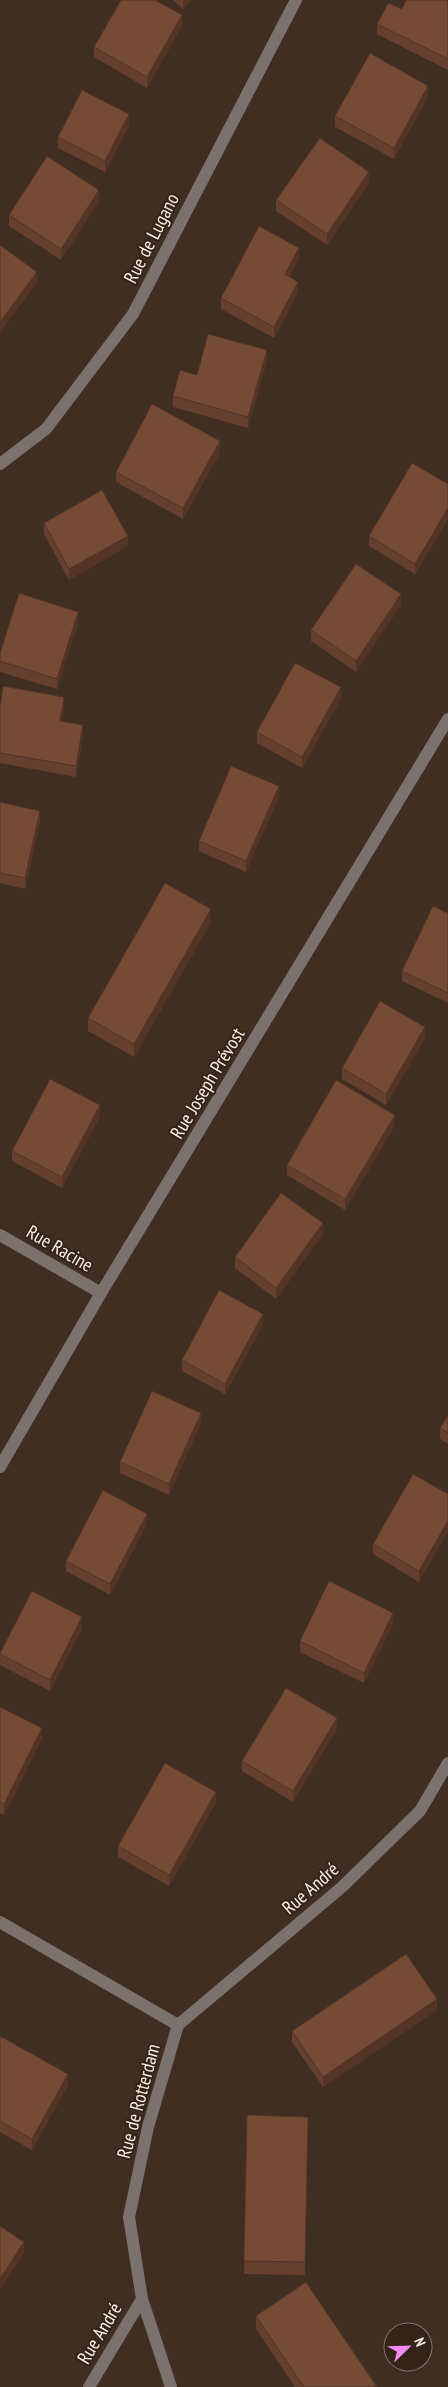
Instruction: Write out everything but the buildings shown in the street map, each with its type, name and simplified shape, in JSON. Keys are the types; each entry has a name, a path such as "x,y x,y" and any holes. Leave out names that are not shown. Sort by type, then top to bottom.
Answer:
{"street":[{"name":"Rue de Lugano","path":"0,464 46,429 133,314 296,0"},
{"name":"Rue Joseph Prévost","path":"0,1467 101,1293 448,719"},
{"name":"Rue Racine","path":"0,1235 101,1293"},
{"name":"Rue André","path":"178,2025 342,1887 420,1811 448,1763"},
{"name":"Rue de Rotterdam","path":"0,1922 178,2025 148,2127 129,2217 142,2299 171,2387"},
{"name":"Rue André","path":"89,2387 142,2299"}]}
